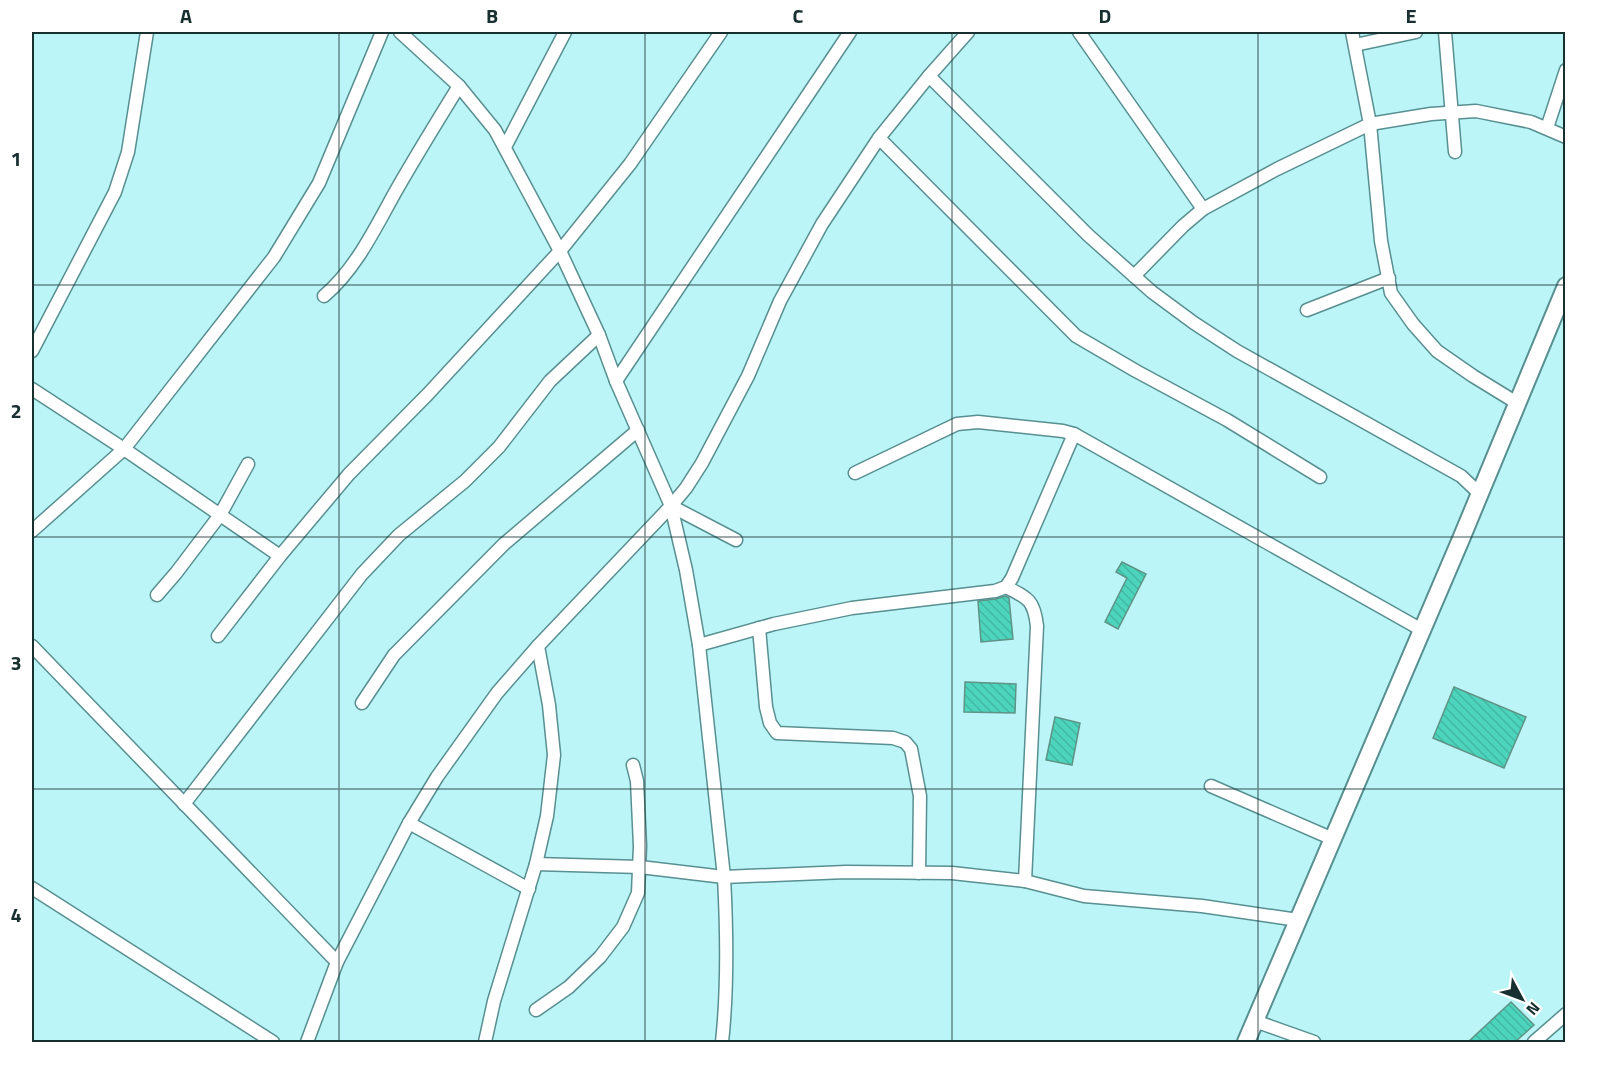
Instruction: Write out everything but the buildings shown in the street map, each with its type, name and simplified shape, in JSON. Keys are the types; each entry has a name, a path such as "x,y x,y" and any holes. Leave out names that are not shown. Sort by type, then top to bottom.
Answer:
{"street":[{"path":"32,351 116,192 128,152 147,32"},
{"path":"32,531 124,449 274,257 319,183 382,32"},
{"path":"400,32 459,86 495,130 505,147 560,251 599,335 616,381 671,506 686,570 699,645 724,877 727,955 726,1010 722,1042"},
{"path":"505,147 566,32"},
{"path":"218,636 280,556 349,474 428,394 560,251 630,164 721,32"},
{"path":"616,381 850,32"},
{"path":"307,1042 337,962 409,823 437,777 497,693 686,488 702,463 748,376 780,301 822,224 879,138 968,32"},
{"path":"1079,32 1203,209"},
{"path":"1352,32 1370,124 1381,241 1391,293 1413,324 1437,351 1517,404"},
{"path":"1355,45 1416,32"},
{"path":"1445,32 1455,152"},
{"path":"1547,128 1566,70"},
{"path":"929,76 1088,235 1152,292 1211,334 1247,356 1461,476 1480,494"},
{"path":"324,296 339,283 365,244 459,86"},
{"path":"1134,276 1203,209 1277,169 1370,124 1431,114 1476,111 1531,122 1566,137"},
{"path":"879,138 1076,336 1227,420 1320,477"},
{"path":"1307,310 1389,278"},
{"path":"1246,1042 1517,404 1562,309 1566,286"},
{"path":"184,804 362,574 399,535 465,481 499,447 550,381 599,335"},
{"path":"32,389 280,556"},
{"path":"855,472 957,424 978,422 1074,434 1422,630"},
{"path":"362,703 394,655 504,544 638,430"},
{"path":"699,645 774,624 852,608 995,591 1006,587 1012,578 1074,434"},
{"path":"157,595 220,515 248,464"},
{"path":"671,506 735,540"},
{"path":"1006,587 1027,598 1035,610 1037,626 1025,881"},
{"path":"759,628 766,707 770,723 777,732 893,738 905,742 910,749 920,796 919,873"},
{"path":"32,646 337,962"},
{"path":"485,1042 494,1001 529,889 547,816 554,755 549,705 538,646"},
{"path":"536,1010 569,987 600,957 623,927 638,892 640,846 637,781 633,765"},
{"path":"1211,786 1333,839"},
{"path":"409,823 529,889"},
{"path":"536,864 640,867 724,877 846,872 952,873 1025,881 1084,896 1202,906 1298,920"},
{"path":"32,888 273,1042"},
{"path":"1534,1042 1566,1014"},
{"path":"1255,1021 1314,1042"}]}
